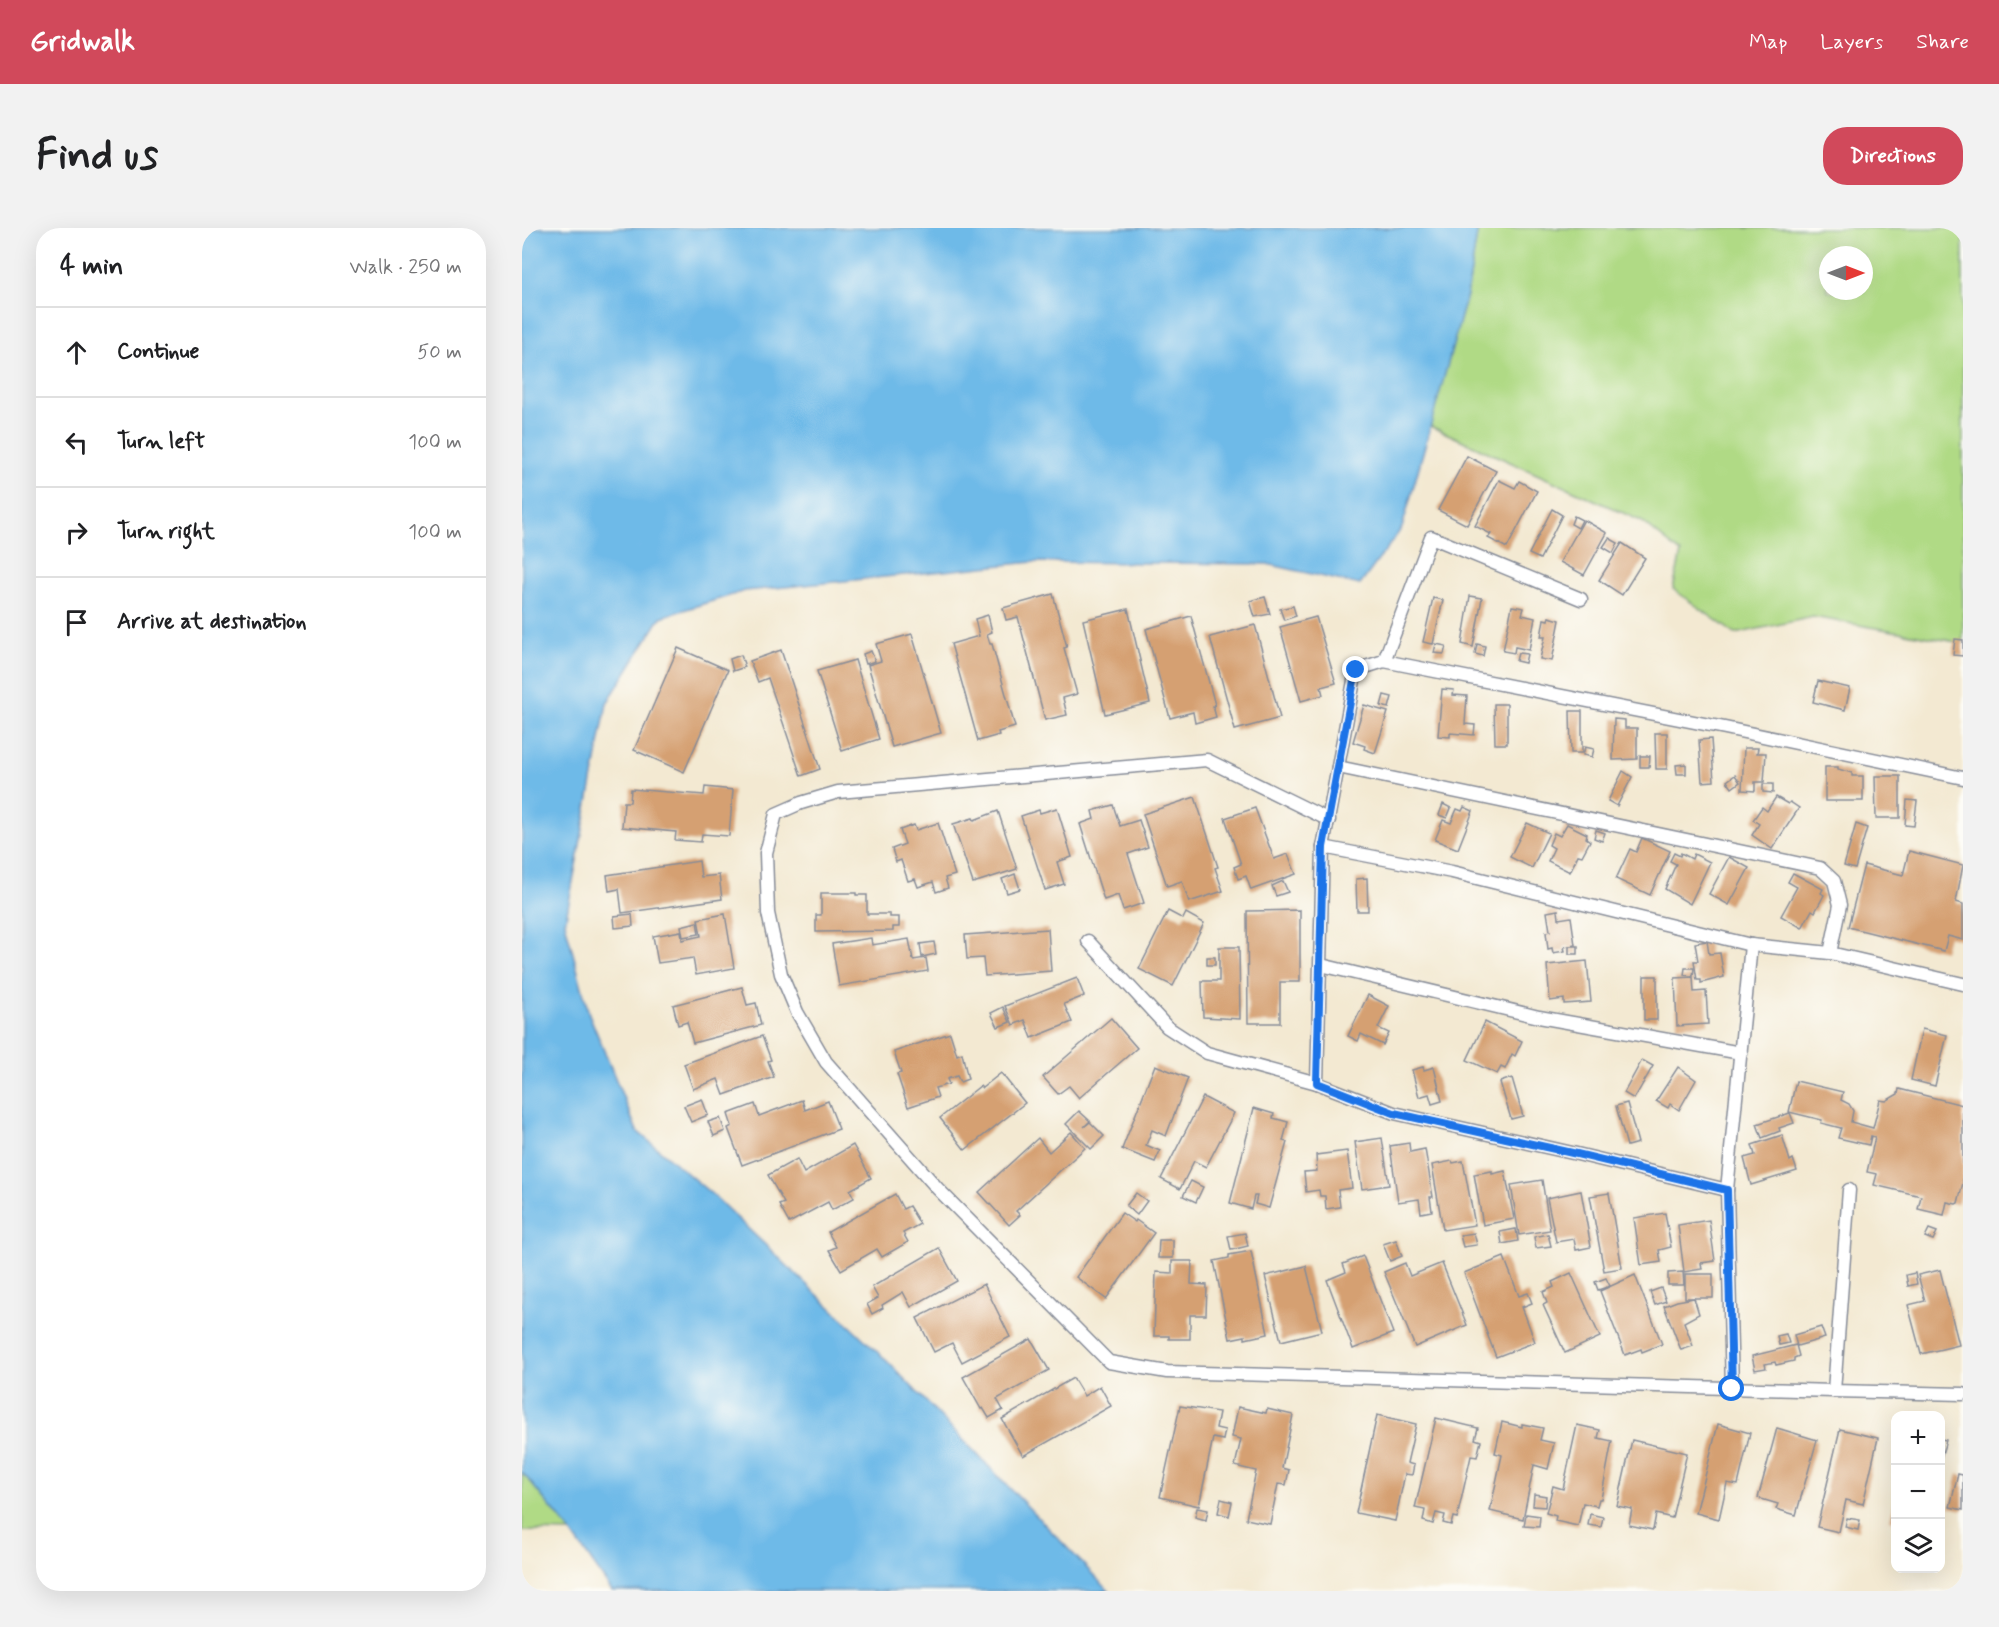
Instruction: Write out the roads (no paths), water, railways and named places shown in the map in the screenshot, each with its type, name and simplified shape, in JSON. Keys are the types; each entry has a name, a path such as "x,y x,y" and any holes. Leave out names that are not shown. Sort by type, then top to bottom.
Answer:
{"lane":[{"path":"1384,661 1431,537 1581,599"},
{"path":"1317,1083 1323,847 1356,670 1384,661 1713,725 1963,778"},
{"path":"1329,820 1208,760 838,792 801,803 776,814 766,853 768,913 781,974 797,1012 826,1062 938,1189 1109,1362 1167,1372 1963,1394"},
{"path":"1338,766 1820,868 1834,881 1840,905 1830,953"},
{"path":"1323,847 1452,872 1751,945 1830,953 1963,984"},
{"path":"1088,940 1167,1027 1207,1053 1317,1083 1394,1113 1727,1190"},
{"path":"1732,1389 1727,1190 1751,945"},
{"path":"1321,965 1539,1017 1741,1053"},
{"path":"1834,1391 1849,1190"}],"water":[{"path":"522,228 1478,228 1467,295 1402,528 1360,585 1267,564 1033,562 745,591 661,617 607,703 565,923 589,1014 637,1131 714,1196 889,1363 1109,1591 612,1591 571,1532 522,1472"}]}
